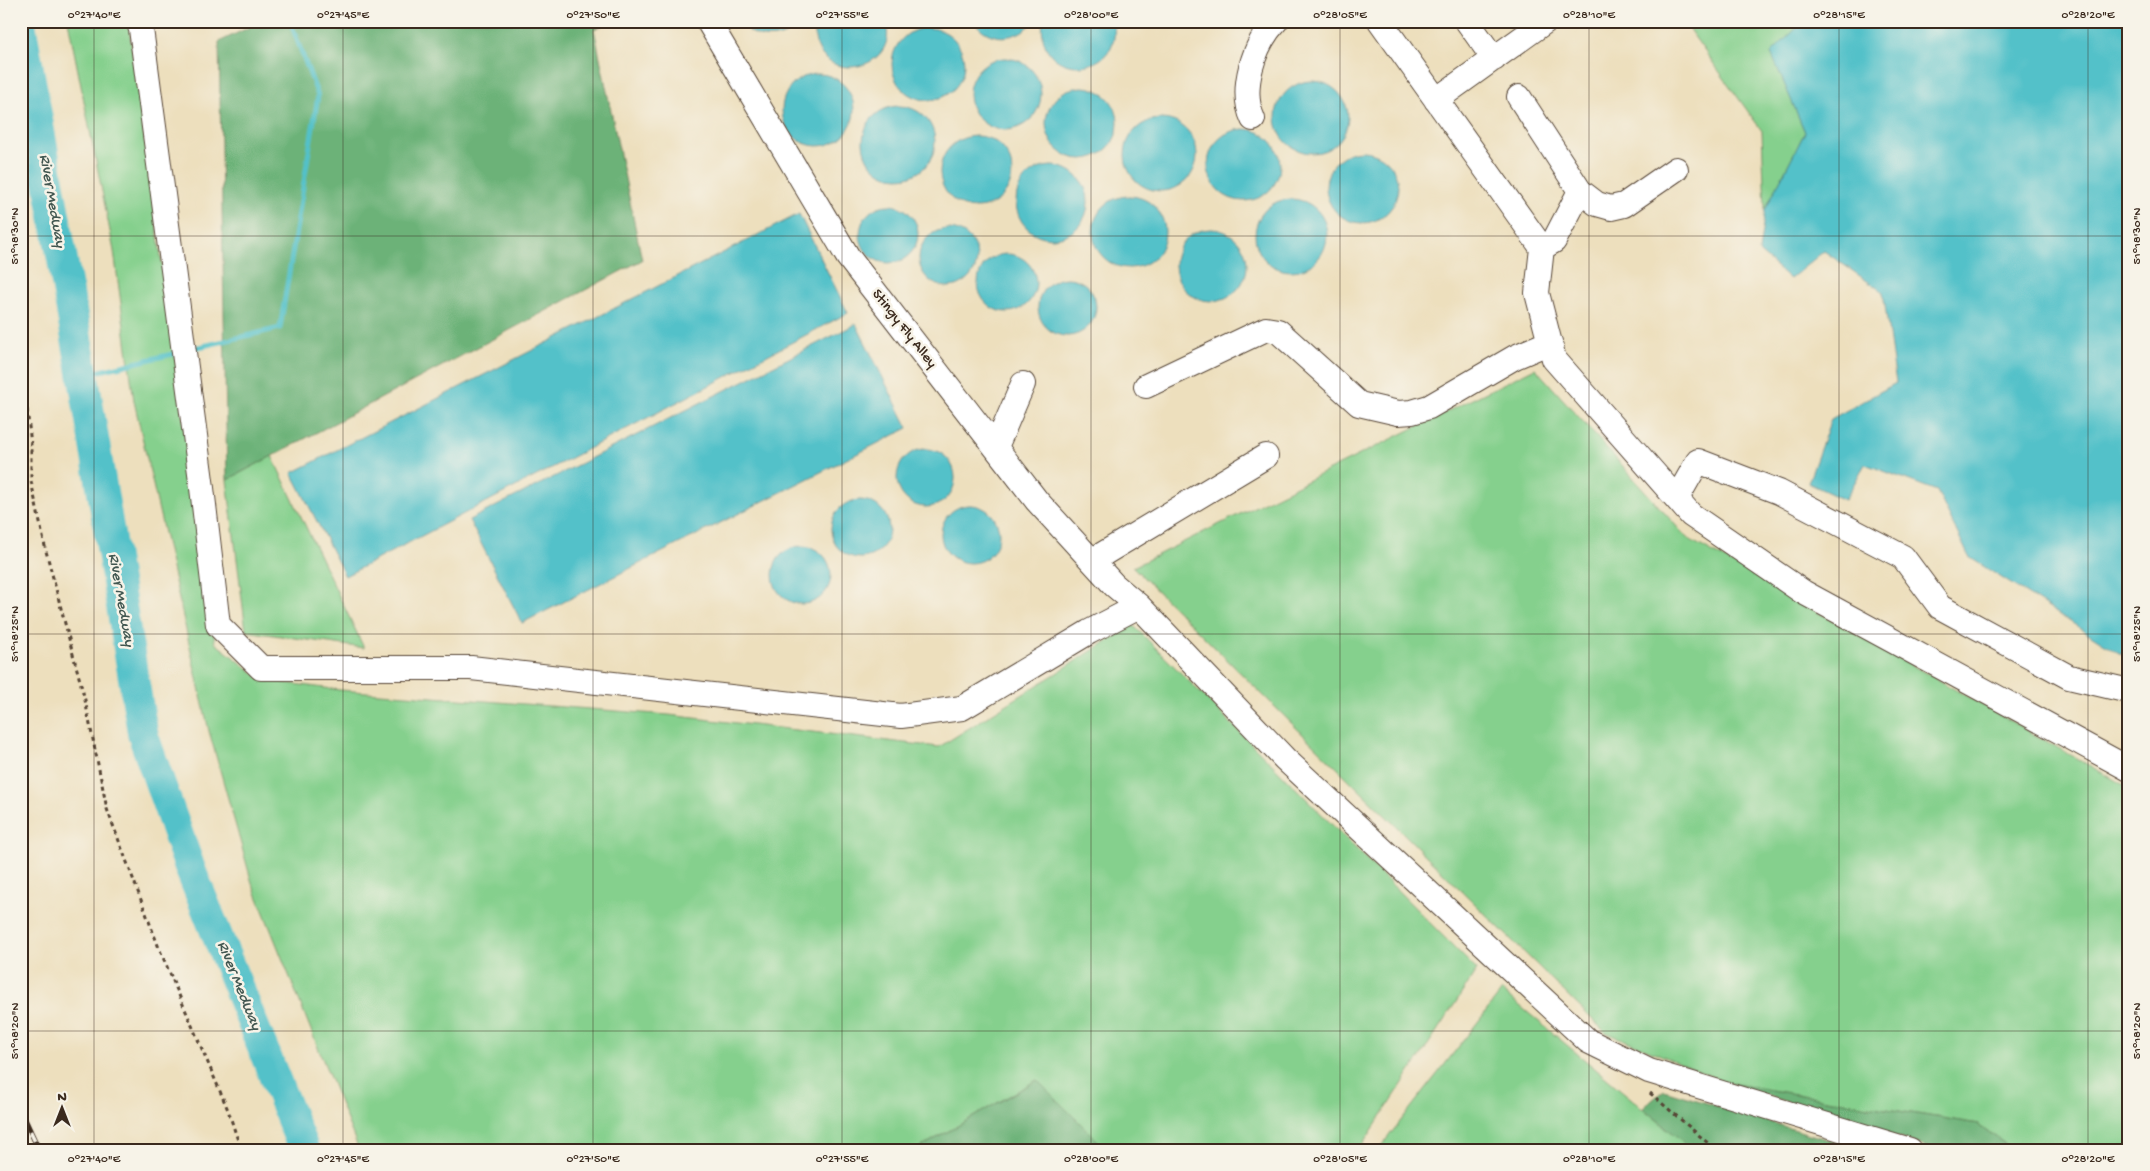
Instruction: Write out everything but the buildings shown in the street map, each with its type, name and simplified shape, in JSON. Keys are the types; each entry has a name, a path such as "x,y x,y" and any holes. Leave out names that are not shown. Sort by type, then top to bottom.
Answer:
{"lane":[{"path":"138,21 141,29 184,351 218,625 261,668 471,668 901,716 962,708 1090,632 1139,606"},
{"name":"Stingy Fly Alley","path":"708,21 848,256 1037,501 1114,584 1139,606 1285,759 1588,1041 1649,1071 1910,1150"},
{"path":"1253,119 1248,99 1250,74 1260,46 1276,21"},
{"path":"1380,21 1542,248 1537,293 1554,359 1691,515 1803,592 2129,769"},
{"path":"1467,21 1494,59"},
{"path":"1436,100 1546,21"},
{"path":"1519,97 1580,191 1597,204 1611,208 1624,205 1676,169"},
{"path":"1542,248 1554,241 1580,191"},
{"path":"1146,386 1266,329 1278,332 1359,404 1391,412 1412,412 1429,407 1515,357 1550,342"},
{"path":"996,447 1023,384"},
{"path":"1092,560 1266,456"},
{"path":"1676,498 1698,461 1779,492 1903,557 1940,607 2069,677 2129,691"}],"path":[{"path":"21,378 26,399 31,445 31,482 46,551 85,700 107,809 137,892 228,1110 241,1150"},
{"path":"1648,1092 1716,1150"}],"green space":[{"path":"68,21 127,21 129,28 215,643 263,680 340,690 669,715 939,747 1133,625 1477,970 1359,1150 1107,1150 1037,1080 916,1150 359,1150 252,883 209,731 134,401 114,251"},
{"path":"262,21 612,21 594,29 642,260 227,480 219,42"},
{"path":"1683,21 1804,21 1772,53 1805,132 1765,210 1762,131"},
{"path":"1535,368 1687,538 2129,788 2129,1150 2013,1150 1978,1124 1728,1083 1605,1032 1133,567"},
{"path":"272,456 364,648 246,631 227,480"},
{"path":"1502,991 1693,1150 1378,1150"},
{"path":"1037,1080 1107,1150 916,1150"},
{"path":"1728,1083 1978,1124 2013,1150 1936,1150"},
{"path":"1664,1090 1862,1150 1693,1150 1643,1108"}],"water":[{"path":"741,21 802,21 788,33 771,38 754,34"},
{"path":"815,21 885,21 887,39 881,53 869,62 854,67 838,65 825,58 816,43"},
{"path":"974,21 1034,21 1020,33 1003,37 987,33"},
{"path":"1043,21 1113,21 1114,40 1107,54 1095,62 1080,66 1065,64 1052,56 1044,42"},
{"path":"1804,21 2129,21 2129,655 2119,653 1969,557 1937,491 1865,464 1845,500 1808,483 1831,419 1896,383 1883,292 1824,251 1790,279 1759,252 1765,210 1805,132 1771,53"},
{"path":"935,28 954,38 962,50 964,64 962,78 954,90 942,98 921,100 902,90 894,78 892,57 902,38 914,30"},
{"path":"1012,58 1031,68 1039,80 1041,94 1039,108 1031,120 1019,128 998,130 979,120 971,108 969,87 979,68 991,60"},
{"path":"825,74 844,84 852,96 854,110 852,124 844,136 832,144 811,146 792,136 784,124 782,103 792,84 804,76"},
{"path":"1319,81 1338,91 1346,103 1348,117 1346,131 1338,143 1326,151 1305,153 1286,143 1278,131 1276,110 1286,91 1298,83"},
{"path":"1089,87 1108,97 1116,109 1118,123 1116,137 1108,149 1096,157 1075,159 1056,149 1048,137 1046,116 1056,97 1068,89"},
{"path":"906,106 925,116 933,128 935,142 933,156 925,168 913,176 892,178 873,168 865,156 863,135 873,116 885,108"},
{"path":"1168,119 1187,129 1195,141 1197,155 1195,169 1187,181 1175,189 1154,191 1135,181 1127,169 1125,148 1135,129 1147,121"},
{"path":"1251,129 1270,139 1278,151 1280,165 1278,179 1270,191 1258,199 1237,201 1218,191 1210,179 1208,158 1218,139 1230,131"},
{"path":"983,136 1002,146 1010,158 1012,172 1010,186 1002,198 990,206 969,208 950,198 942,186 940,165 950,146 962,138"},
{"path":"1369,151 1388,161 1396,173 1398,187 1396,201 1388,213 1376,221 1355,223 1336,213 1328,201 1326,180 1336,161 1348,153"},
{"path":"1059,166 1078,176 1086,188 1088,202 1086,216 1078,228 1066,236 1045,238 1026,228 1018,216 1016,195 1026,176 1038,168"},
{"path":"1136,196 1155,206 1163,218 1165,232 1163,246 1155,258 1143,266 1122,268 1103,258 1095,246 1093,225 1103,206 1115,198"},
{"path":"1298,199 1317,209 1325,221 1327,235 1325,249 1317,261 1305,269 1284,271 1265,261 1257,249 1255,228 1265,209 1277,201"},
{"path":"883,205 895,205 910,213 918,228 918,240 910,255 895,263 883,263 868,255 860,240 860,228 868,213"},
{"path":"799,214 848,313 345,576 292,473"},
{"path":"942,229 954,229 969,237 977,252 977,264 969,279 954,287 942,287 927,279 919,264 919,252 927,237"},
{"path":"1218,229 1237,239 1245,251 1247,265 1245,279 1237,291 1225,299 1204,301 1185,291 1177,279 1175,258 1185,239 1197,231"},
{"path":"1001,254 1013,254 1028,262 1036,277 1036,289 1028,304 1013,312 1001,312 986,304 978,289 978,277 986,262"},
{"path":"1061,278 1073,278 1088,286 1096,301 1096,313 1088,328 1073,336 1061,336 1046,328 1038,313 1038,301 1046,286"},
{"path":"856,324 908,428 522,623 469,520"},
{"path":"920,449 932,449 947,457 955,472 955,484 947,499 932,507 920,507 905,499 897,484 897,472 905,457"},
{"path":"854,500 866,500 881,508 889,523 889,535 881,550 866,558 854,558 839,550 831,535 831,523 839,508"},
{"path":"964,505 976,505 991,513 999,528 999,540 991,555 976,563 964,563 949,555 941,540 941,528 949,513"},
{"path":"796,546 808,546 823,554 831,569 831,581 823,596 808,604 796,604 781,596 773,581 773,569 781,554"}],"waterway":[{"path":"190,349 280,328 318,96 290,21"},
{"name":"River Medway","path":"21,27 83,375 143,735 191,871 304,1150"},
{"path":"83,375 177,353"}],"railway":[{"path":"21,1111 39,1150"},
{"path":"21,1142 25,1150"}]}
